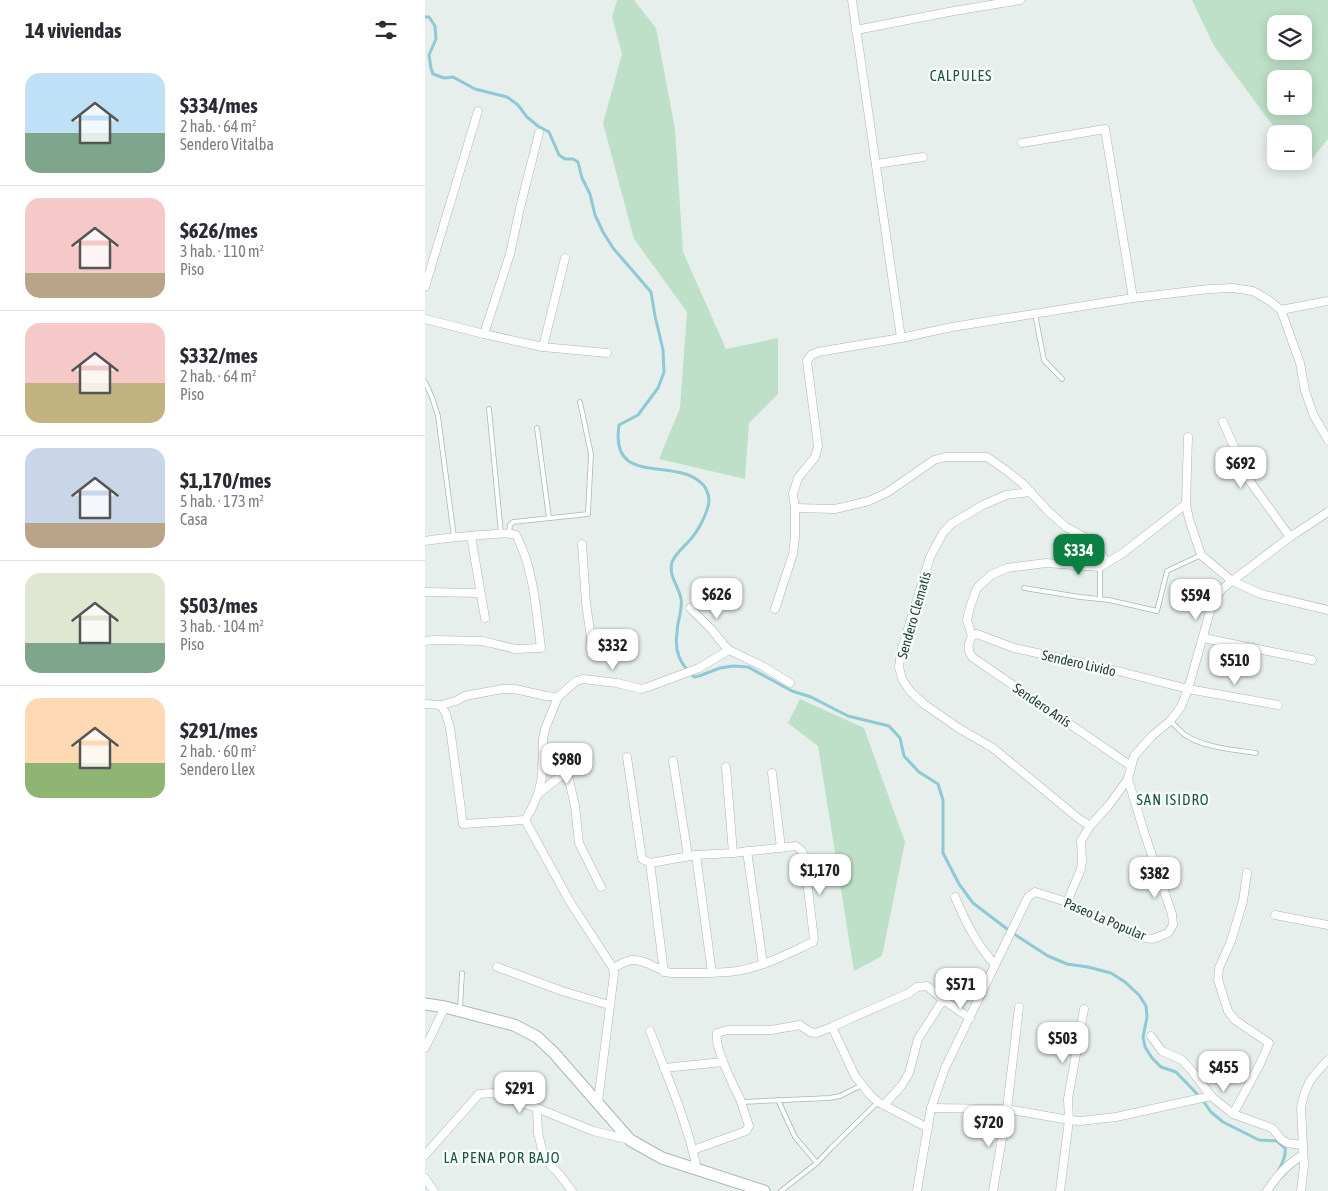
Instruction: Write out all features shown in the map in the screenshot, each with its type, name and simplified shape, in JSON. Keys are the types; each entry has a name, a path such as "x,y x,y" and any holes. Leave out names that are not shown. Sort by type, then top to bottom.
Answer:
{"main road":[{"path":"425,1004 445,1007 514,1025 537,1037 630,1140 662,1158 764,1191"}],"street":[{"path":"852,0 901,338"},
{"path":"856,30 1020,0"},
{"path":"425,287 478,111"},
{"path":"1022,143 1105,129 1133,298"},
{"path":"484,334 511,254 520,208 539,133"},
{"path":"876,164 923,157"},
{"path":"543,347 565,258"},
{"path":"775,608 793,554 795,508 793,494 798,478 815,456 818,446 807,361 811,355 818,352 952,327 1133,298 1209,289 1233,288 1253,291 1281,310 1300,363 1305,391 1314,416 1328,440"},
{"path":"1281,310 1328,301"},
{"path":"425,319 543,347 607,353"},
{"path":"1223,422 1249,480 1290,537"},
{"path":"1188,437 1186,504 1189,520 1201,555 1232,581 1261,594 1328,610"},
{"path":"795,508 835,509 869,500 888,492 934,460 945,457 987,457 1031,492 1065,527 1095,545 1107,563"},
{"name":"Sendero Clematis","path":"1031,492 1006,495 951,524 943,533 930,557 901,652 899,667 902,679 910,691 924,704 960,729 993,748 1090,826"},
{"path":"971,636 967,620 970,607 977,588 991,575 1007,568 1046,562 1100,567 1123,553 1186,504"},
{"path":"1067,902 1081,869 1081,840 1128,779 1134,756 1152,736 1171,721 1181,707 1213,601 1222,589 1232,581 1290,537 1328,512"},
{"path":"425,541 505,533 515,535 524,552 527,563 541,648 515,649 483,641 425,641"},
{"path":"471,536 485,618"},
{"path":"582,544 591,638 590,648"},
{"path":"425,592 480,592"},
{"path":"690,608 729,650 764,667 789,683"},
{"name":"Sendero Livido","path":"971,636 977,634 1014,648 1110,669 1188,689 1278,705"},
{"name":"Sendero Anís","path":"971,636 968,650 972,657 1131,766"},
{"path":"1203,638 1313,660"},
{"path":"525,820 538,794 542,778 545,729 558,697 576,681 583,679 648,688 707,664 729,650"},
{"path":"425,704 441,705 456,701 465,696 502,689 558,697"},
{"path":"441,705 450,728 463,824 525,820"},
{"path":"613,968 626,961 641,960 664,972 671,973 738,971 763,964 813,942 814,938 804,855 796,846 733,853 692,855 650,863 642,859 627,757"},
{"path":"538,794 581,760"},
{"path":"673,761 692,855 712,972"},
{"path":"726,767 733,853"},
{"path":"567,771 575,806 579,843 601,887"},
{"path":"772,773 781,848"},
{"name":"Paseo La Popular","path":"917,1191 931,1108 945,1068 1028,897 1035,892 1067,902 1136,936 1151,939 1168,933 1173,924 1172,914 1128,779"},
{"path":"525,820 570,902 613,968 614,974 597,1102"},
{"path":"747,851 763,964"},
{"path":"650,863 664,972"},
{"path":"1233,1114 1269,1043 1235,1020 1228,1011 1218,980 1219,968 1231,941 1243,901 1247,873"},
{"path":"955,897 966,923 983,951 995,965"},
{"path":"1275,915 1328,925"},
{"path":"497,967 562,991 609,1005"},
{"path":"693,1150 746,1131 749,1126 741,1102 723,1062 716,1036 717,1033 728,1030 771,1030 800,1025 810,1032 816,1033 832,1028 917,988 927,986 943,1000 970,1018"},
{"path":"881,1104 902,1084 909,1073 918,1039 943,1000"},
{"path":"425,1048 445,1007"},
{"path":"993,1191 1007,1109 1019,1007"},
{"path":"1060,1191 1069,1120 1069,1099 1084,1009"},
{"path":"832,1028 855,1076 870,1095 881,1104 928,1128"},
{"path":"650,1031 675,1095 693,1150 697,1169"},
{"path":"1151,1036 1162,1051 1182,1060 1211,1096 1233,1114 1272,1128 1287,1143 1302,1145"},
{"path":"1301,1191 1304,1166 1302,1098 1309,1080 1328,1060"},
{"path":"664,1068 723,1062"},
{"path":"425,1155 479,1094 492,1093 537,1108 593,1131 630,1140"},
{"path":"931,1108 1007,1109 1069,1120 1080,1120 1116,1117 1211,1096"},
{"path":"537,1108 538,1133 545,1158 573,1191"},
{"path":"1267,1191 1292,1161 1303,1155"},
{"path":"425,1178 434,1191"}],"lane":[{"path":"1035,314 1044,360 1062,379"},
{"path":"425,382 432,396 438,416 454,537"},
{"path":"505,533 513,522 588,514 591,454 579,402"},
{"path":"489,409 505,533"},
{"path":"537,428 549,518"},
{"path":"1024,588 1109,600 1157,611 1167,571 1201,555"},
{"path":"1099,599 1100,567"},
{"path":"1171,721 1186,735 1198,741 1213,746 1256,753"},
{"path":"459,1012 462,973"},
{"path":"741,1102 829,1098 840,1096 862,1085"},
{"path":"778,1100 795,1137 817,1163"},
{"path":"781,1191 817,1163 831,1148 881,1104"}],"green space":[{"path":"617,0 634,0 656,28 675,129 683,252 726,349 778,338 778,394 749,423 745,479 659,459 680,408 687,312 634,239 603,123 622,54 612,17"},
{"path":"1192,0 1328,0 1328,139 1312,159 1312,125 1272,125 1214,46"},
{"path":"800,699 864,728 905,842 882,956 854,971 818,746 788,723"}],"waterway":[{"path":"425,17 429,17 435,26 436,39 429,55 433,74 444,78 453,77 475,89 507,97 518,105 527,117 549,132 559,155 565,159 573,159 578,162 582,178 590,194 595,215 613,248 651,292 663,350 664,372 658,388 638,415 619,425 619,444 624,456 633,463 645,467 687,474 699,481 705,487 708,495 707,511 702,522 675,556 671,567 681,602 676,646 679,657 685,667 694,677 720,668 733,666 748,667 792,691 811,697 848,716 889,726 900,738 904,756 919,772 938,784 943,800 943,853 959,884 973,903 1011,932 1048,956 1067,964 1111,973 1125,982 1139,995 1146,1006 1147,1017 1143,1037 1145,1047 1152,1058 1161,1067 1176,1072 1201,1098 1211,1112 1223,1122 1259,1140 1277,1141 1285,1148 1284,1157 1278,1172"}],"district":[{"name":"CALPULES","path":"961,75"},
{"name":"SAN ISIDRO","path":"1173,799"},
{"name":"LA PENA POR BAJO","path":"502,1157"}]}
